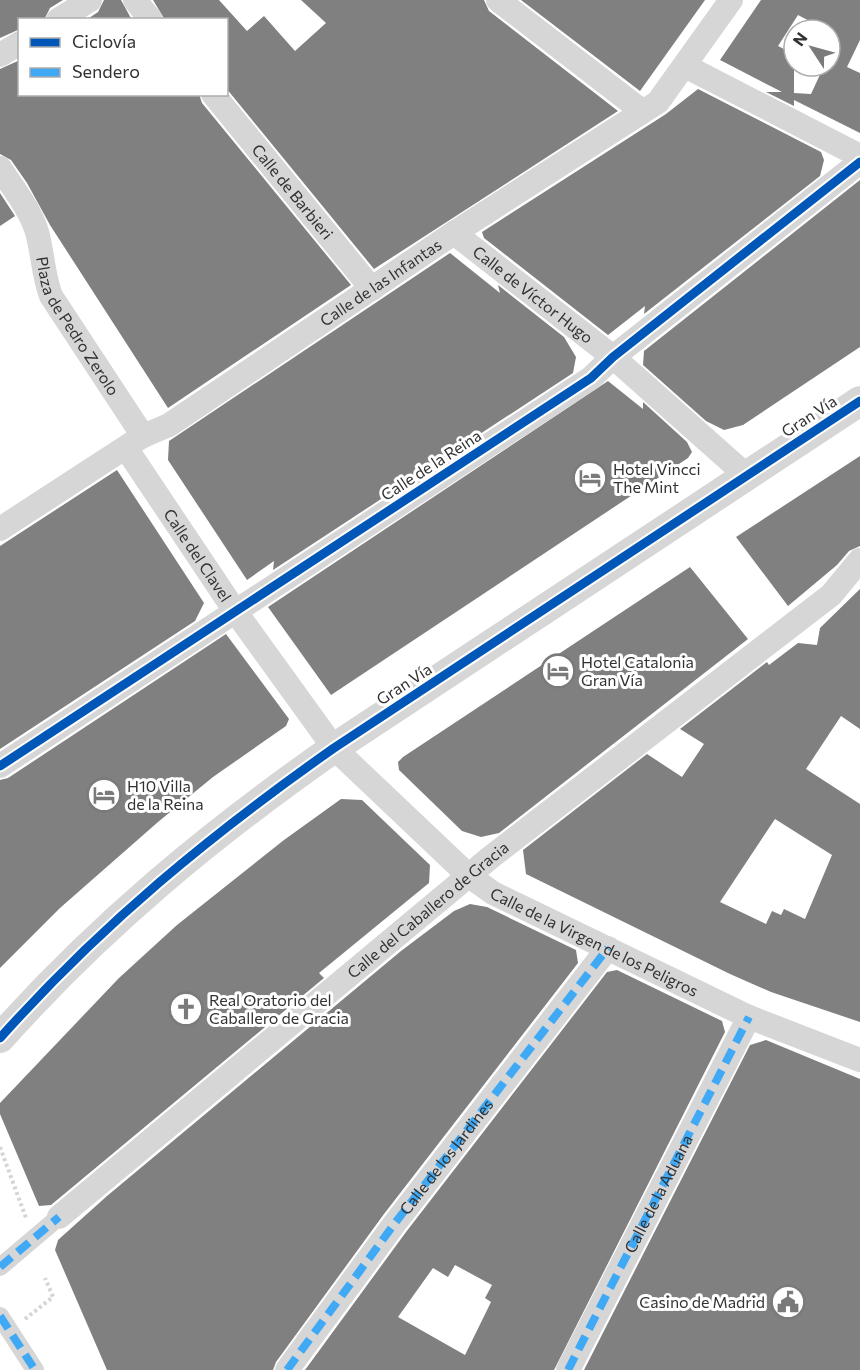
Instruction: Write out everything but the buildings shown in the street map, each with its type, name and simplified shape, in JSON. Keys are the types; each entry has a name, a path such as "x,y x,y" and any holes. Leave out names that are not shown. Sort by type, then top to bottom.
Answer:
{"street":[{"path":"61,18 90,0"},
{"path":"135,0 149,18"},
{"path":"498,0 642,111"},
{"name":"Calle de las Infantas","path":"0,529 135,442 169,425 454,233 666,94 731,0"},
{"path":"0,55 18,44"},
{"path":"685,66 860,156"},
{"name":"Calle de Barbieri","path":"215,96 372,289"},
{"name":"Calle de la Reina","path":"0,766 591,378 613,357 860,162"},
{"name":"Plaza de Pedro Zerolo","path":"0,168 26,208 37,232 44,278 51,296 135,442"},
{"name":"Calle de Víctor Hugo","path":"454,233 613,357 747,476"},
{"name":"Gran Vía","path":"0,1038 68,965 146,892 244,812 334,748 860,401"},
{"name":"Calle del Clavel","path":"135,442 235,611 334,748"},
{"name":"Calle del Caballero de Gracia","path":"0,1267 469,876 831,595 860,560"},
{"name":"Calle de la Virgen de los Peligros","path":"334,748 469,876 493,892 749,1017 860,1060"},
{"name":"Calle de los Jardines","path":"287,1370 395,1223 608,948"},
{"name":"Calle de la Aduana","path":"568,1370 749,1017"},
{"path":"5,1323 35,1370"}],"path":[{"path":"0,1147 34,1239"},
{"path":"5,1323 53,1297 45,1278"}],"marked path":[{"path":"287,1370 395,1223 608,948"},
{"path":"568,1370 749,1017"},
{"path":"0,1267 59,1217"},
{"path":"0,1316 35,1370"}],"cycle path":[{"path":"0,766 591,378 613,357 860,162"},
{"path":"0,1038 39,996 118,919 201,848 288,781 334,748 860,401"}],"place":[{"name":"Hotel Vincci The Mint","path":"590,478"},
{"name":"Hotel Catalonia Gran Vía","path":"558,671"},
{"name":"H10 Villa de la Reina","path":"104,795"},
{"name":"Real Oratorio del Caballero de Gracia","path":"186,1009"},
{"name":"Casino de Madrid","path":"788,1302"}]}
